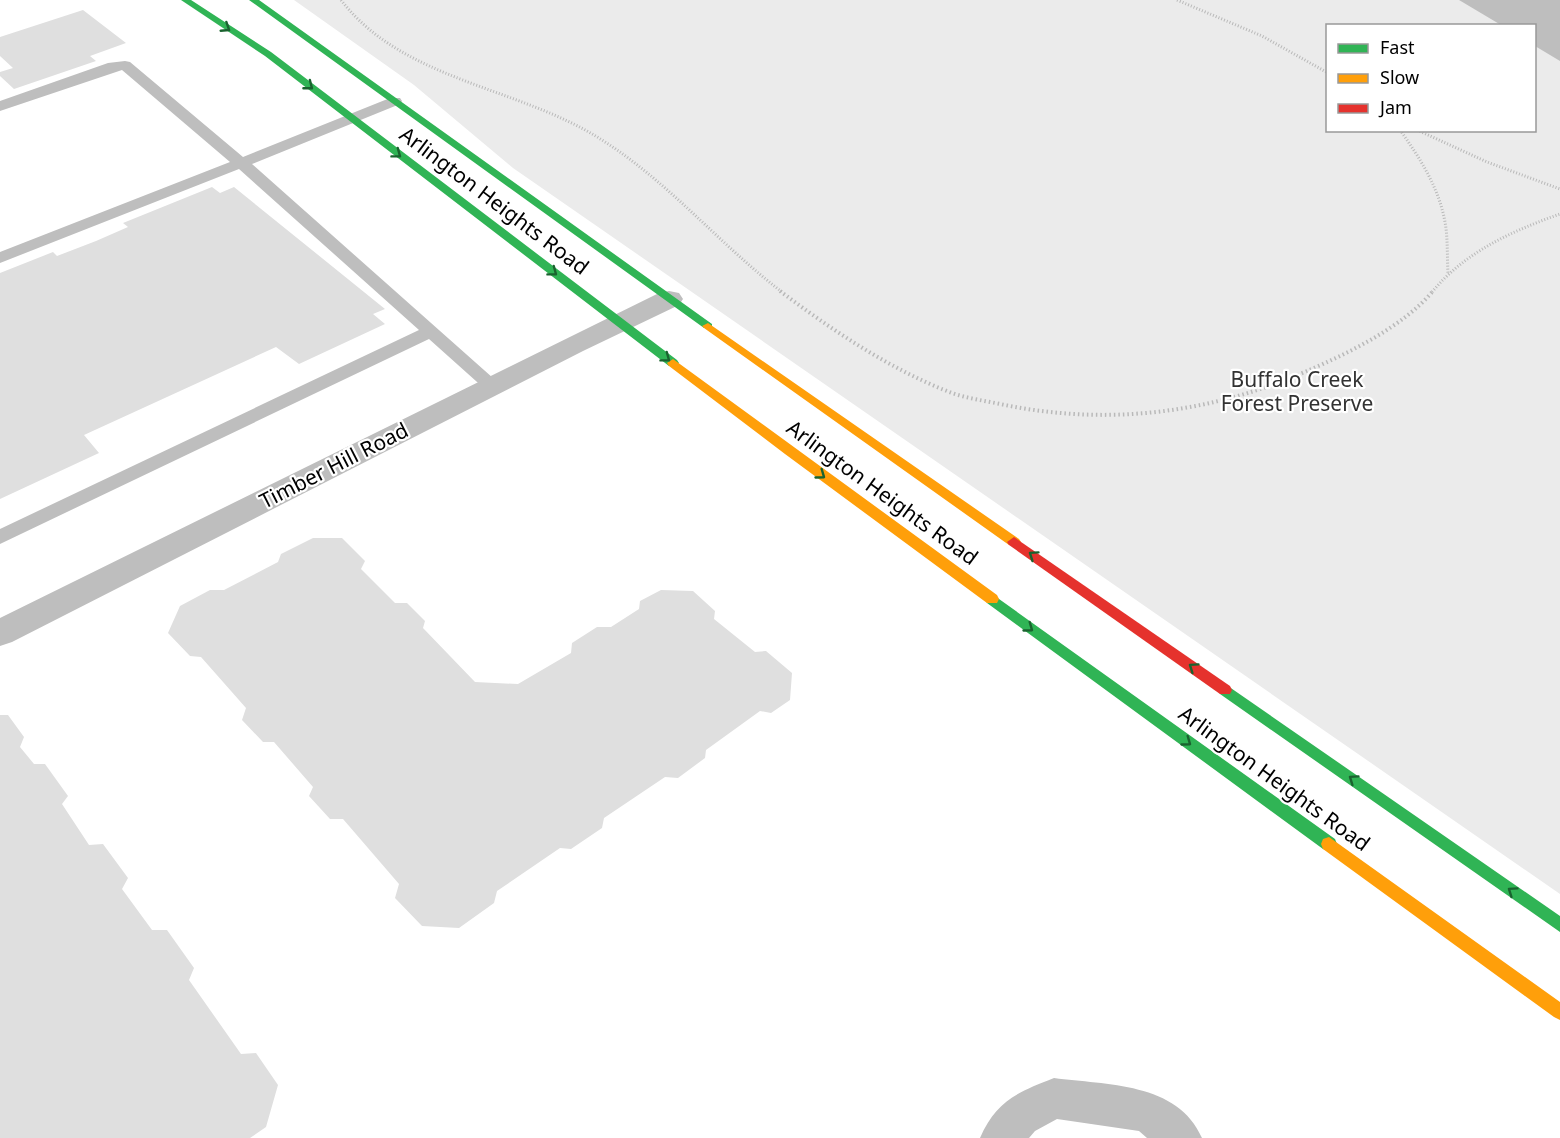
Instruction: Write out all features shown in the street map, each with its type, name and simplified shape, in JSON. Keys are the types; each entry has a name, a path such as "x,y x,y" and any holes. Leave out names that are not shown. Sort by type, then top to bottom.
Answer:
{"main road":[{"name":"Arlington Heights Road","path":"185,0 268,54 619,322 969,584 1560,1012"},
{"name":"Arlington Heights Road","path":"253,0 669,299 1560,924"}],"street":[{"name":"Timber Hill Road","path":"0,633 669,299"},
{"path":"1002,1138 1019,1116 1054,1098 1149,1112 1180,1138"}],"lane":[{"path":"0,106 113,66 125,65 242,163 492,386"},
{"path":"0,258 395,101"},
{"path":"0,537 430,332"}],"path":[{"path":"341,0 346,10 401,51 489,90 567,120 622,153 676,195 777,288 842,333 900,368 951,393 1034,413 1129,417 1210,406 1301,375 1338,356 1419,307 1448,273 1492,242 1560,214"},
{"path":"1177,0 1262,36 1326,72"},
{"path":"1401,132 1427,172 1438,197 1445,223 1448,273"},
{"path":"1421,132 1477,158 1560,189"}],"green space":[{"name":"Buffalo Creek Forest Preserve","path":"294,0 1560,0 1560,894 513,168 414,85"}],"shaded area":[{"path":"1459,0 1560,0 1560,61 1536,47 1536,24 1499,24"}],"building":[{"path":"83,10 126,43 90,56 96,61 14,89 0,76 0,72 13,68 0,56 0,37"},
{"path":"212,187 220,193 234,187 385,309 373,314 385,324 299,364 276,347 84,435 99,453 0,499 0,273 53,252 57,256 96,241 128,227 123,223"},
{"path":"313,538 342,538 365,561 361,569 395,603 407,603 425,621 423,628 475,682 518,684 571,653 572,643 597,627 611,627 639,609 640,601 661,590 693,591 715,611 714,619 755,652 766,651 792,673 790,700 771,713 760,711 706,750 705,758 678,778 665,777 604,818 602,828 571,849 560,848 497,891 494,903 459,928 422,926 395,898 399,884 343,819 330,819 309,796 313,787 274,742 263,742 242,720 246,708 201,657 190,656 168,633 180,606 210,590 224,590 278,562 281,554"},
{"path":"0,715 8,715 24,737 20,747 34,764 45,764 68,796 62,804 89,845 103,844 128,878 122,889 152,930 167,930 194,968 189,980 241,1054 256,1053 278,1085 266,1127 250,1138 0,1138"}],"traffic: fast":[{"path":"185,0 268,54 673,363"},
{"path":"253,0 708,326"},
{"path":"992,599 1329,844"},
{"path":"1225,690 1560,925"}],"traffic: slow":[{"path":"708,326 1014,542"},
{"path":"673,363 992,599"},
{"path":"1329,844 1560,1012"}],"traffic: jam":[{"path":"1014,542 1225,690"}]}
